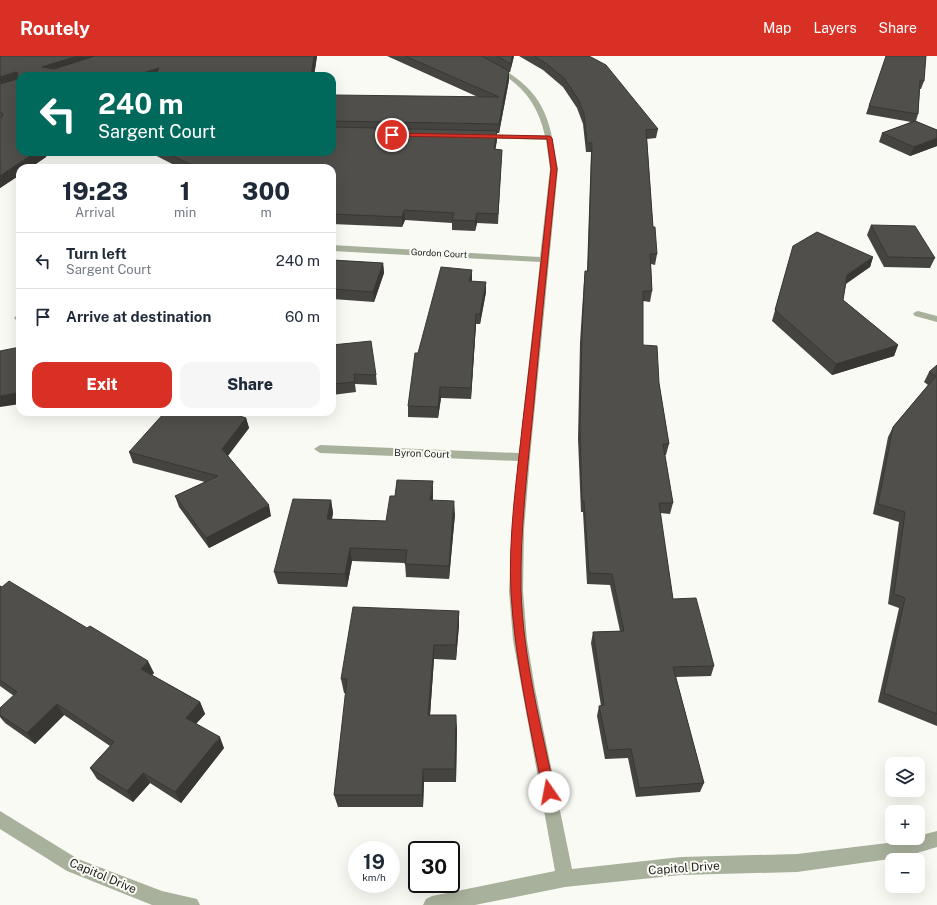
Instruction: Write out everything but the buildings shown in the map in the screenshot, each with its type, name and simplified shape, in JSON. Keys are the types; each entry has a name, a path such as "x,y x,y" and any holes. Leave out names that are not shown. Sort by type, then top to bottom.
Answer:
{"street":[{"path":"473,56 507,73 532,93 539,106 550,138 554,169 524,457 518,530 516,584 520,640 528,689 565,878"},
{"path":"474,136 550,138"},
{"name":"Gordon Court","path":"336,248 545,260"},
{"path":"918,314 937,319"},
{"name":"Byron Court","path":"320,449 524,457"},
{"name":"Capitol Drive","path":"0,819 73,865 162,900 191,905"},
{"name":"Capitol Drive","path":"432,905 565,878 681,866 798,863 904,849 937,839"}],"route":[{"path":"392,135 550,138 554,169 524,457 518,530 516,591 520,640 528,689 549,792"}]}
